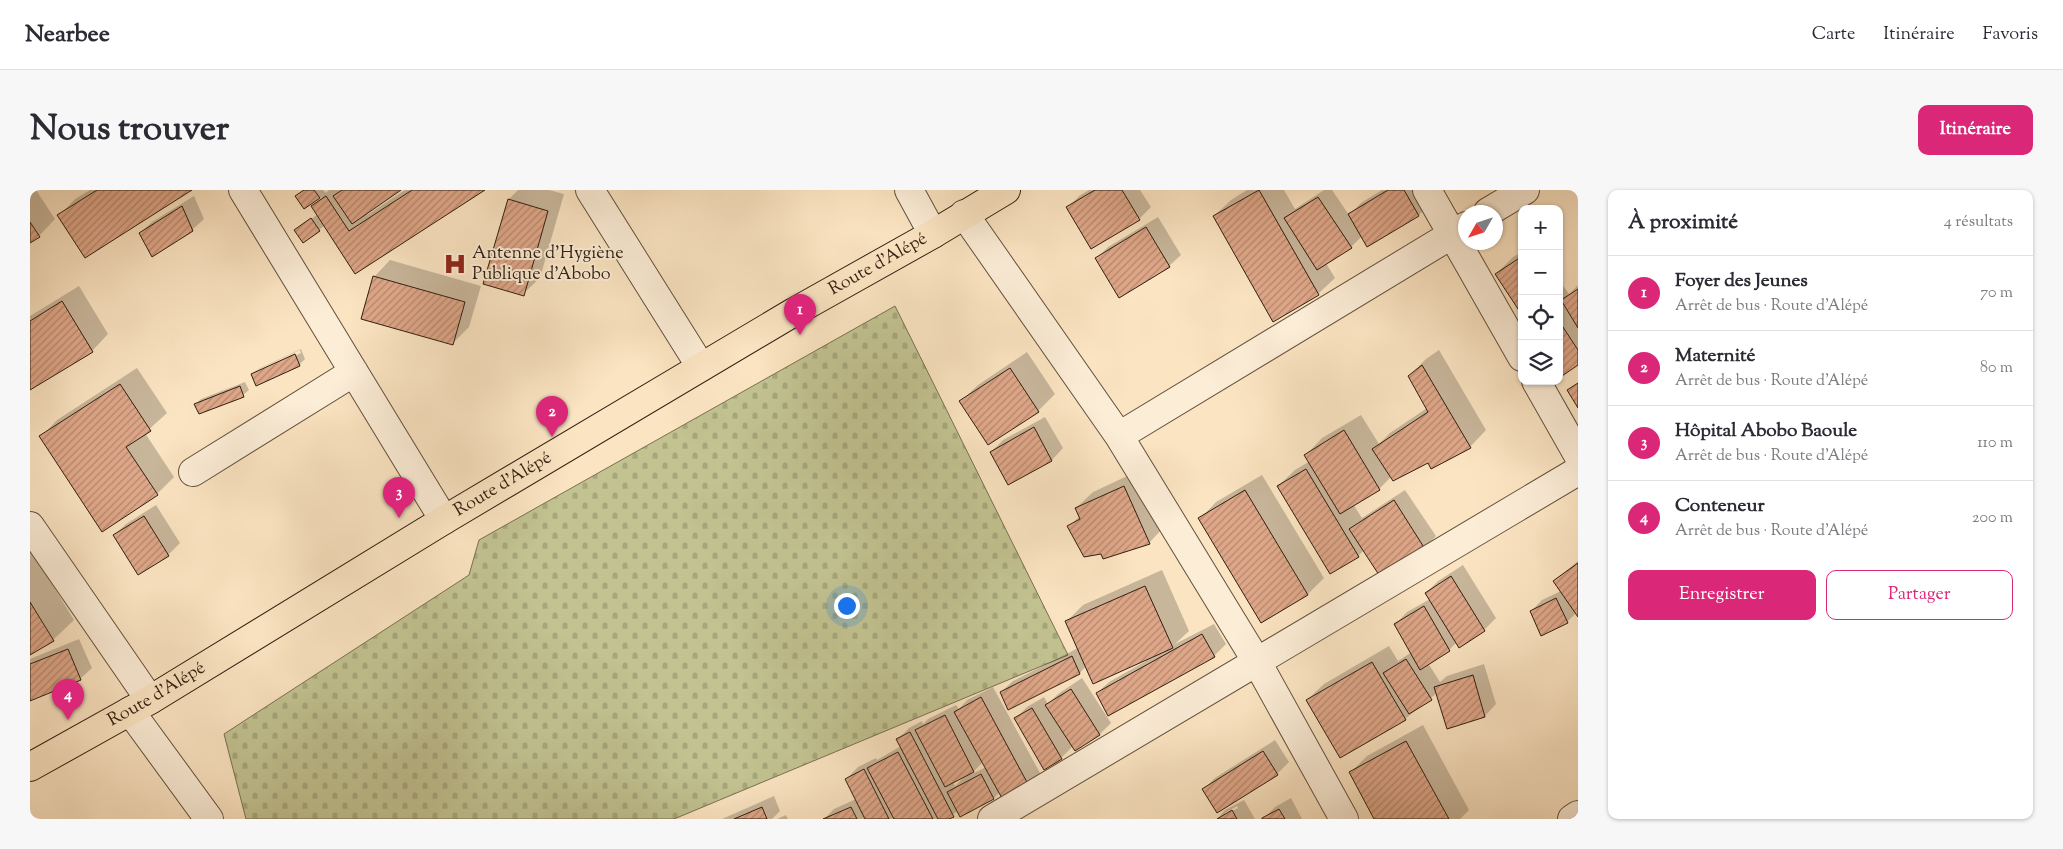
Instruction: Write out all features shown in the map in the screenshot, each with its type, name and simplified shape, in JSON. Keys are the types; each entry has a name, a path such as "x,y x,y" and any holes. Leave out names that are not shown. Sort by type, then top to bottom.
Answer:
{"main road":[{"name":"Route d'Alépé","path":"30,768 140,706 444,520 701,367 794,312 934,234 1006,190"}],"street":[{"path":"243,190 444,520"},
{"path":"590,190 701,367"},
{"path":"909,190 934,234"},
{"path":"1427,190 1458,229"},
{"path":"1500,205 1525,190"},
{"path":"964,214 1119,436 1257,662 1344,819"},
{"path":"1119,436 1458,231"},
{"path":"1469,250 1518,349"},
{"path":"193,472 354,372"},
{"path":"1538,385 1578,455"},
{"path":"992,819 1578,471"},
{"path":"30,526 209,819"},
{"path":"1572,819 1578,816"}],"green space":[{"path":"895,306 1068,655 674,819 246,819 224,734 469,575 479,540"}],"building":[{"path":"97,190 192,190 85,258 57,215"},
{"path":"304,190 314,190 320,198 304,209 295,196"},
{"path":"342,190 401,190 352,224 333,196"},
{"path":"412,190 485,190 355,274 311,206 326,196 349,231"},
{"path":"1095,190 1122,190 1140,220 1091,249 1066,207"},
{"path":"1259,190 1319,295 1273,322 1213,216"},
{"path":"1388,190 1404,190 1419,216 1367,247 1348,214"},
{"path":"1318,197 1352,248 1317,270 1284,218"},
{"path":"508,199 548,211 524,296 483,284"},
{"path":"182,206 193,231 152,257 139,233"},
{"path":"311,218 320,231 303,243 294,230"},
{"path":"30,222 40,237 30,243"},
{"path":"1146,227 1170,267 1119,298 1095,258"},
{"path":"1518,259 1518,309 1495,274"},
{"path":"373,276 465,302 453,345 361,319"},
{"path":"1578,289 1578,328 1563,303 1563,299"},
{"path":"62,301 93,352 30,390 30,321"},
{"path":"1563,327 1578,350 1578,365 1563,375"},
{"path":"295,354 300,366 256,386 251,374"},
{"path":"1422,365 1471,448 1431,469 1428,463 1393,481 1372,449 1428,412 1408,376"},
{"path":"1010,368 1039,412 988,445 959,401"},
{"path":"1578,383 1578,408 1567,390"},
{"path":"120,384 151,431 126,447 158,495 102,532 39,436"},
{"path":"240,386 244,397 199,414 194,404"},
{"path":"1034,427 1052,461 1008,485 990,452"},
{"path":"1344,430 1380,490 1340,514 1304,455"},
{"path":"1306,469 1359,557 1330,574 1277,486"},
{"path":"1124,486 1150,544 1103,559 1101,554 1084,557 1067,526 1080,519 1075,508"},
{"path":"1245,490 1308,595 1261,623 1198,518"},
{"path":"1394,500 1425,549 1381,578 1349,529"},
{"path":"144,516 169,556 138,575 113,535"},
{"path":"1578,563 1578,617 1553,581"},
{"path":"1451,576 1485,631 1459,648 1425,593"},
{"path":"1145,586 1173,648 1093,684 1065,621"},
{"path":"1556,598 1568,623 1541,636 1530,611"},
{"path":"30,602 54,641 30,655"},
{"path":"1424,606 1450,651 1420,670 1394,624"},
{"path":"1202,634 1215,657 1108,716 1096,693"},
{"path":"68,649 81,680 30,701 30,664"},
{"path":"1072,656 1080,674 1008,710 1000,692"},
{"path":"1406,659 1432,700 1409,714 1383,673"},
{"path":"1372,662 1406,720 1340,758 1306,700"},
{"path":"1473,675 1485,717 1447,729 1434,687"},
{"path":"1071,689 1100,735 1075,751 1045,705"},
{"path":"981,697 1029,786 1003,800 954,712"},
{"path":"1032,708 1062,759 1044,770 1014,718"},
{"path":"945,715 974,772 945,787 915,730"},
{"path":"910,732 954,817 938,819 896,739"},
{"path":"1406,741 1449,819 1374,819 1349,772"},
{"path":"1263,751 1278,775 1217,813 1202,789"},
{"path":"898,752 933,819 894,819 867,768"},
{"path":"864,769 889,819 865,819 845,779"},
{"path":"981,774 994,799 960,817 947,792"},
{"path":"762,807 767,819 734,819"},
{"path":"851,807 857,819 823,819"},
{"path":"1279,809 1285,819 1262,819 1262,818"},
{"path":"1232,810 1237,819 1217,819"}],"place":[{"name":"Antenne d'Hygiène Publique d'Abobo","path":"455,264"},
{"name":"Foyer des Jeunes","path":"800,335"},
{"name":"Maternité","path":"552,437"},
{"name":"Hôpital Abobo Baoule","path":"399,518"},
{"name":"Conteneur","path":"68,720"}]}
